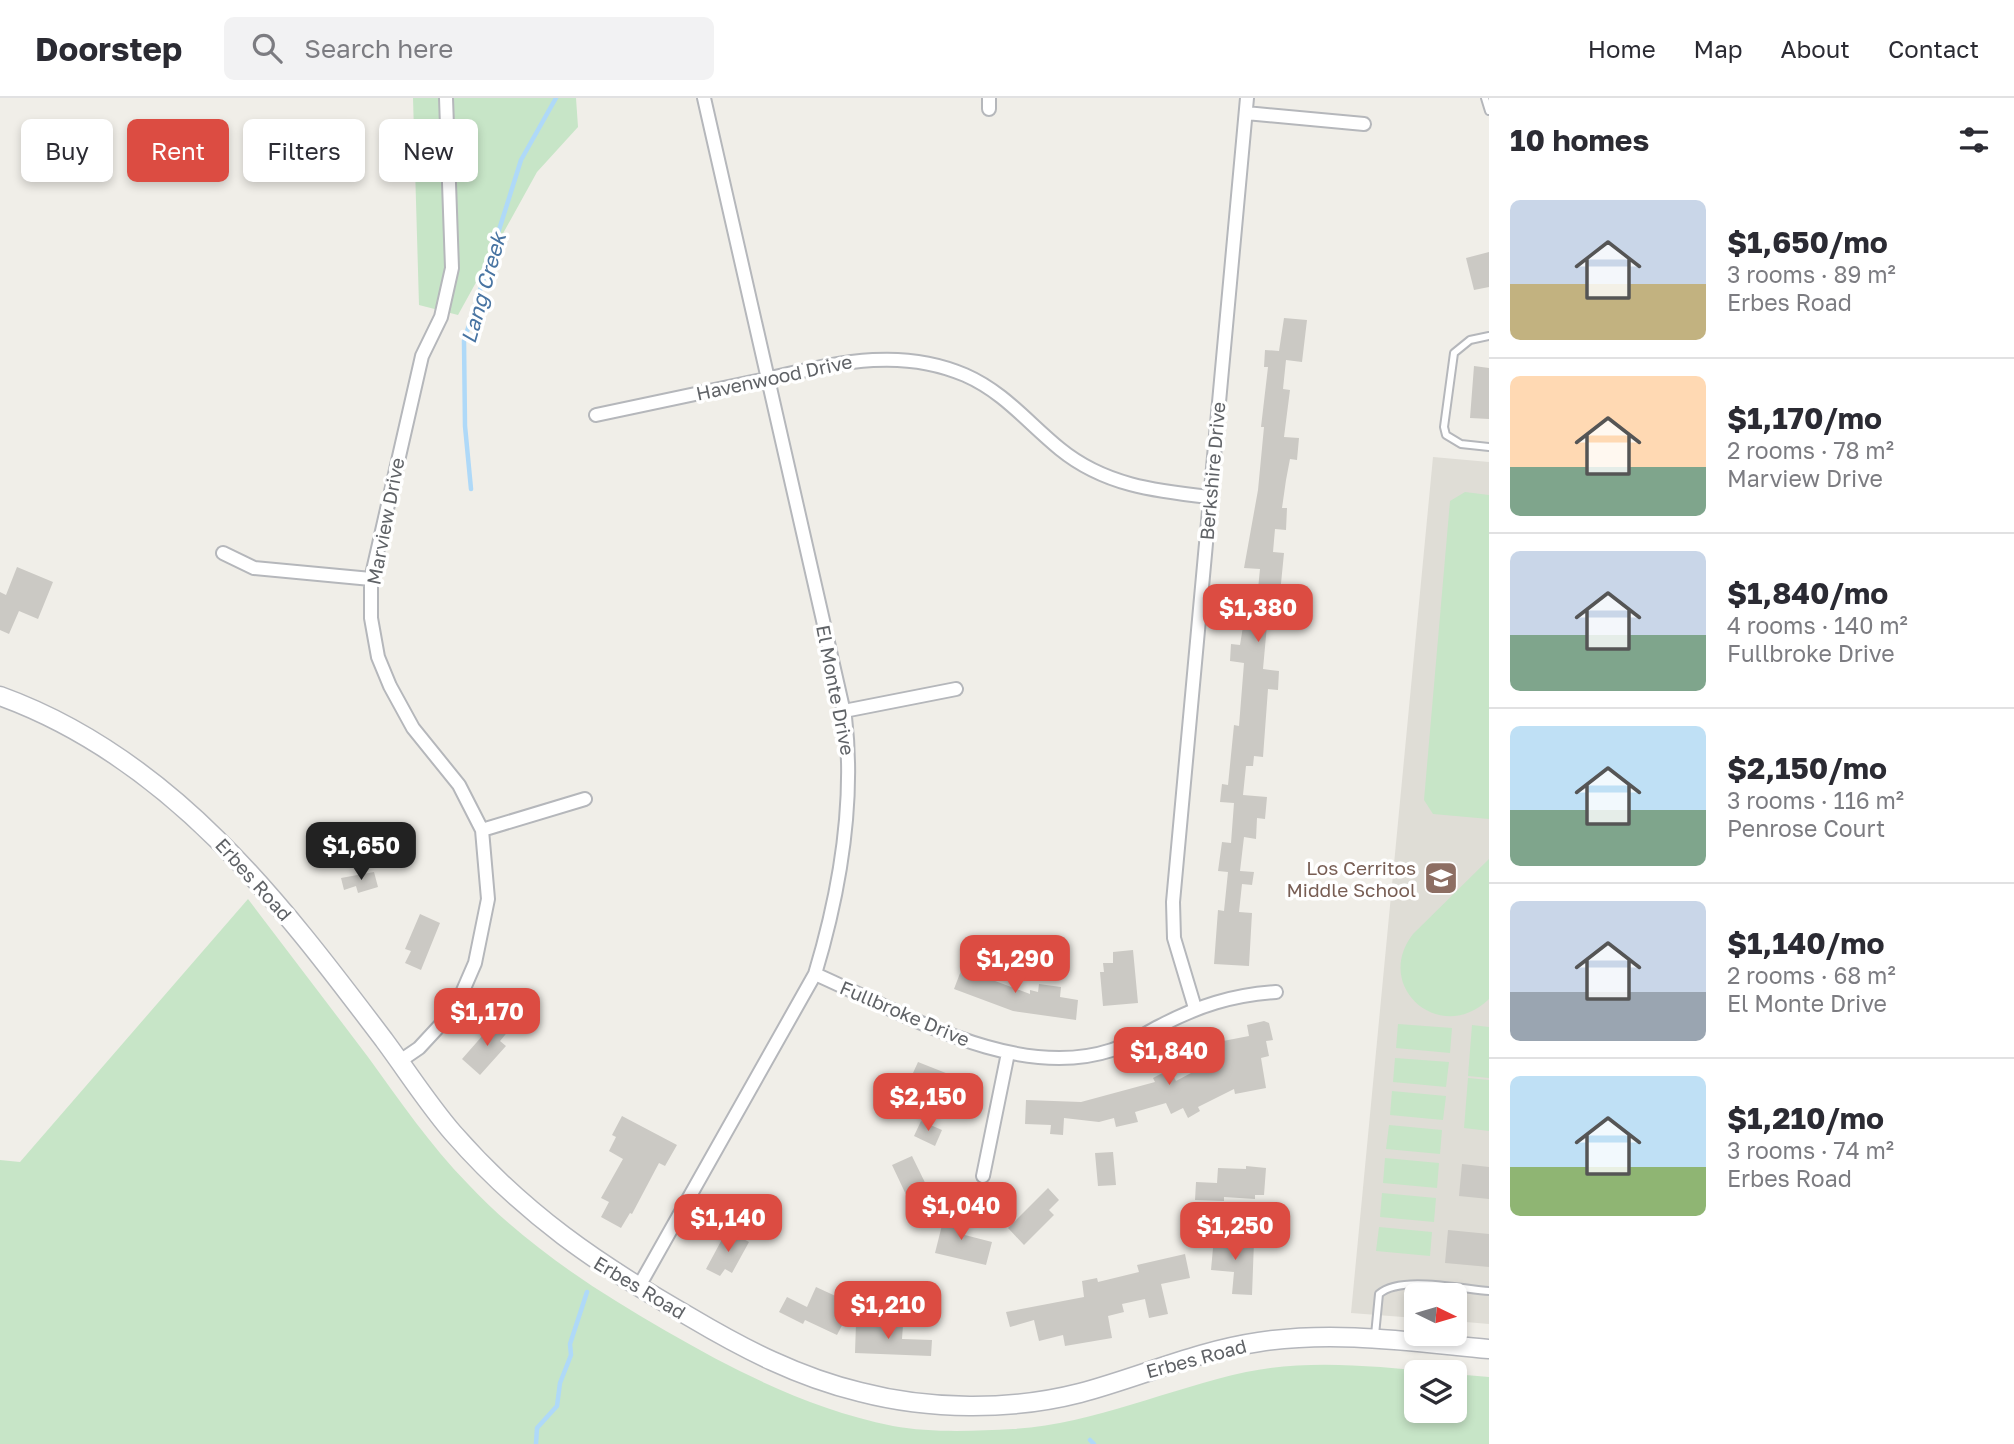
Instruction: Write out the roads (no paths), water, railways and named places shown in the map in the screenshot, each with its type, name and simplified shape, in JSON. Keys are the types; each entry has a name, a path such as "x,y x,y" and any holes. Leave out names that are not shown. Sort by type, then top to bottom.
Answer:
{"main road":[{"name":"Erbes Road","path":"0,696 29,706 110,753 195,815 258,879 310,942 450,1129 506,1191 564,1239 638,1288 744,1348 793,1371 863,1394 932,1404 989,1405 1074,1394 1165,1364 1258,1342 1310,1338 1375,1339 1489,1349"}],"street":[{"name":"Marview Drive","path":"400,1061 419,1048 444,1021 462,993 475,963 488,899 482,830 459,785 413,728 390,686 378,657 371,618 371,579 422,356 441,317 452,268 446,98"},
{"name":"El Monte Drive","path":"638,1288 815,974 831,917 848,806 851,763 844,711 704,98"},
{"name":"Berkshire Drive","path":"1195,1008 1174,938 1173,902 1247,98"},
{"path":"1245,113 1364,124"},
{"name":"Havenwood Drive","path":"596,415 866,358 902,359 935,365 965,375 996,392 1060,449 1102,475 1151,491 1209,497"},
{"path":"223,553 254,568 371,579"},
{"path":"844,711 956,689"},
{"path":"482,830 585,799"},
{"name":"Fullbroke Drive","path":"815,974 971,1041 1008,1053 1059,1058 1097,1055 1116,1049 1195,1008 1225,998 1276,992"},
{"path":"984,1176 1008,1053"}],"lane":[{"path":"1485,98 1489,111"},
{"path":"1489,336 1470,340 1454,354 1444,427 1446,435 1461,444 1489,447"},
{"path":"1375,1339 1379,1294 1387,1286 1404,1283 1489,1291"}],"waterway":[{"name":"Lang Creek","path":"471,489 465,426 464,341 521,160 556,98"},
{"path":"536,1444 537,1428 557,1406 560,1383 571,1355 570,1344 587,1292"},
{"name":"Lang Creek","path":"1090,1440 1094,1444"}],"place":[{"name":"Los Cerritos Middle School","path":"1441,878"}]}
